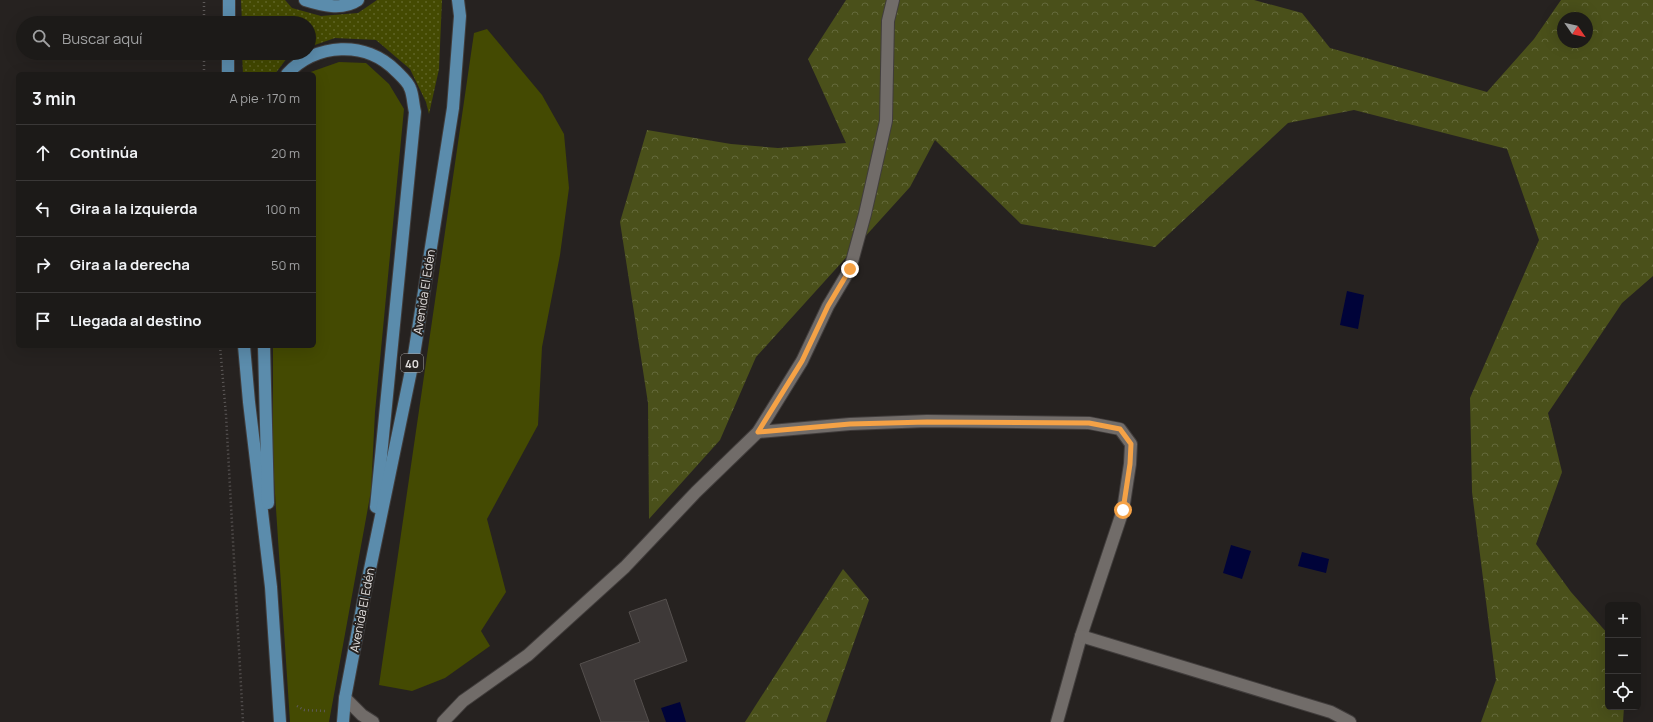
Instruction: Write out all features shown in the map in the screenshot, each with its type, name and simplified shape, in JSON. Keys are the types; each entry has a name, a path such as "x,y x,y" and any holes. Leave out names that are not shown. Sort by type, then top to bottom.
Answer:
{"main road":[{"path":"229,0 229,16"},
{"path":"305,0 325,6 351,4 358,0"},
{"name":"Avenida El Edén","path":"343,722 345,698 364,598 413,361 453,108 460,16 458,0"},
{"path":"316,54 338,49 369,53 387,62 410,88 415,112 372,540 364,598"},
{"path":"228,60 228,72"},
{"path":"289,72 297,63 304,60"},
{"path":"244,348 249,402 271,587"},
{"path":"264,348 271,587 280,722"}],"street":[{"path":"443,722 463,701 528,655 619,572 696,492 758,432 802,361 828,306 850,269 886,121 888,21 893,0"},
{"path":"758,432 850,424 927,422 1089,423 1120,429 1131,444 1130,464 1123,510 1081,636 1057,722"},
{"path":"1081,636 1331,712 1350,722"},
{"path":"345,698 362,715 373,722"}],"path":[{"path":"204,0 204,16"},
{"path":"204,60 204,72"},
{"path":"220,348 226,415 242,722"},
{"path":"278,693 304,710 328,711"}],"green space":[{"path":"241,0 285,0 292,8 321,16 358,13 377,0 442,0 439,69 429,114 426,102 410,69 376,40 335,38 316,45 316,16 242,16"},
{"path":"846,0 1254,0 1302,13 1330,48 1487,92 1534,39 1561,0 1653,0 1653,276 1622,303 1548,413 1562,472 1536,544 1571,592 1605,631 1605,710 1624,710 1623,722 1481,722 1496,680 1472,492 1470,398 1539,240 1507,149 1354,110 1288,123 1155,247 1021,224 935,140 910,187 756,357 720,440 649,519 648,403 620,222 647,130 731,144 778,148 846,143 808,59"},
{"path":"487,29 542,95 564,134 569,188 560,255 542,347 538,425 487,519 506,592 481,631 490,646 445,678 412,691 379,685 474,33"},
{"path":"242,60 286,60 276,72 243,72"},
{"path":"339,62 366,63 389,84 404,109 375,412 371,491 329,722 290,722 273,463 273,348 316,348 316,72 311,72"},
{"path":"843,569 869,600 826,722 745,722"}],"shaded area":[{"path":"1347,291 1364,295 1358,329 1340,325"},
{"path":"1231,545 1251,551 1242,579 1223,573"},
{"path":"1302,552 1329,559 1326,573 1298,566"},
{"path":"680,702 686,722 666,722 661,708"}],"building":[{"path":"666,599 687,661 634,680 649,722 601,722 580,664 640,642 629,612"}],"route":[{"path":"850,269 828,306 802,361 758,432 850,424 927,422 1089,423 1120,429 1131,444 1130,464 1123,510"}]}
